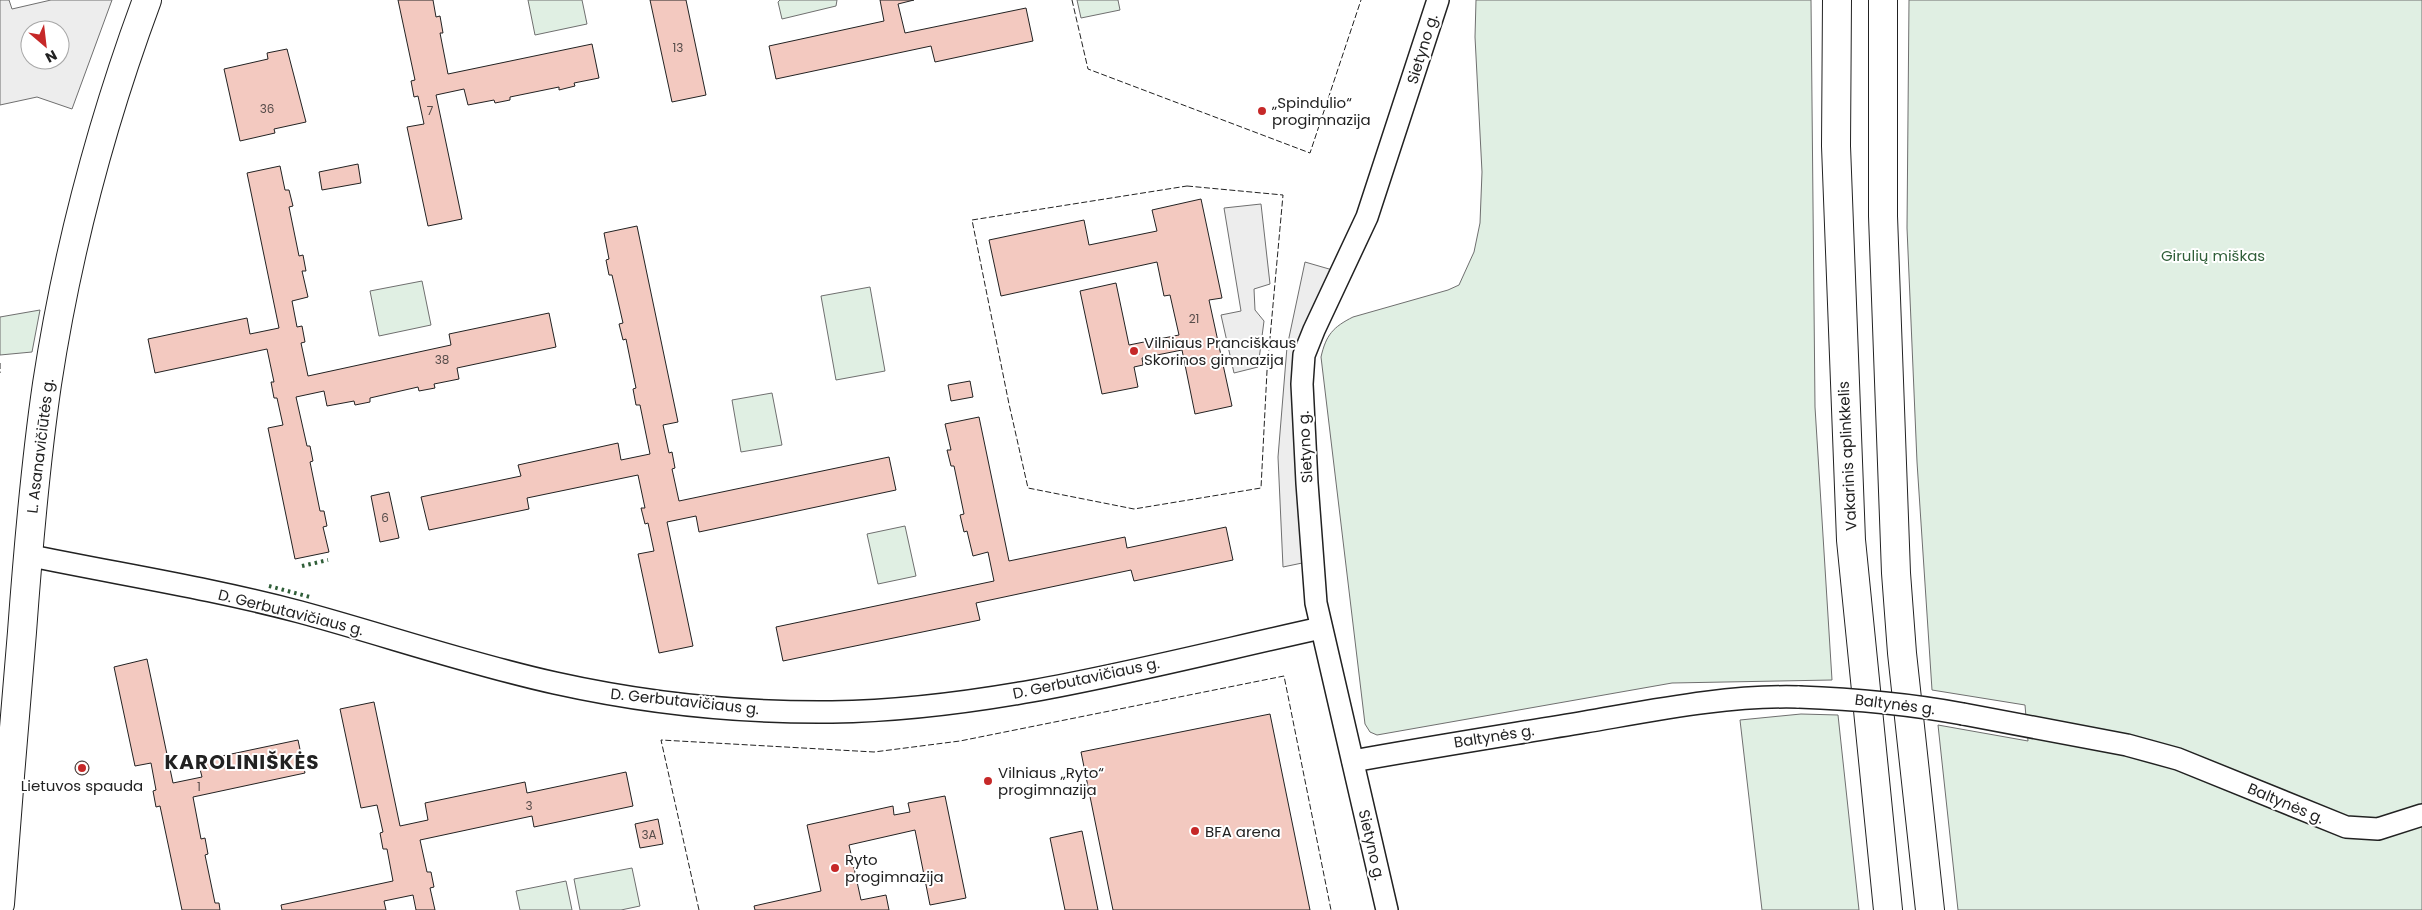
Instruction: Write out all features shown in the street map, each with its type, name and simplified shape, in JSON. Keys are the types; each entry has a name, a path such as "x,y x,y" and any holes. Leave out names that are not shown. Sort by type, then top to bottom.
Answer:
{"main road":[{"name":"L. Asanavičiūtės g.","path":"0,904 27,555 47,384 64,290 90,173 108,113 147,0"},
{"name":"Vakarinis aplinkkelis","path":"1837,0 1836,156 1851,540 1888,910"},
{"path":"1883,0 1883,216 1896,573 1902,653 1930,910"}],"street":[{"name":"Sietyno g.","path":"1387,910 1316,603 1306,483 1302,384 1304,355 1368,217 1438,0"},
{"name":"D. Gerbutavičiaus g.","path":"27,555 250,600 430,651 555,683 646,700 734,709 830,712 944,705 1062,684 1321,628"},
{"name":"Baltynės g.","path":"1353,762 1450,743 1689,705 1730,700 1799,697 1904,704 2127,744 2178,759 2346,827 2378,829 2422,814"}],"green space":[{"path":"528,0 582,0 587,24 535,35"},
{"path":"780,0 837,0 836,6 782,19 778,2"},
{"path":"1077,0 1118,0 1120,10 1081,18"},
{"path":"1476,0 1811,0 1815,407 1832,680 1672,683 1377,735 1370,732 1365,724 1321,357 1331,332 1340,324 1353,317 1448,290 1459,285 1474,252 1480,223 1482,172 1475,37"},
{"name":"Girulių miškas","path":"1909,0 2422,0 2422,910 1958,910 1938,725 2028,741 2025,705 1932,690 1917,462 1907,228"},
{"path":"422,281 431,325 379,336 370,291"},
{"path":"870,287 885,371 836,380 821,296"},
{"path":"40,310 32,352 0,355 0,317"},
{"path":"772,393 782,445 741,452 732,400"},
{"path":"905,526 916,576 878,584 867,534"},
{"path":"1801,714 1838,715 1859,910 1762,910 1740,720"},
{"path":"632,868 640,906 621,910 580,910 574,879"},
{"path":"566,881 572,910 520,910 516,891"}],"shaded area":[{"path":"0,0 9,0 12,9 51,0 112,0 72,109 37,97 0,105"},
{"path":"1261,204 1270,284 1254,289 1255,310 1264,321 1258,367 1234,373 1221,315 1241,311 1224,208"},
{"path":"1305,262 1336,271 1307,339 1307,562 1283,567 1278,457 1287,347"}],"building":[{"path":"398,0 433,0 436,17 440,16 443,33 440,33 448,74 592,44 599,78 574,83 575,86 559,90 559,87 510,97 510,100 495,103 494,100 468,105 464,89 436,95 462,219 428,226 407,127 424,124 418,96 414,97 411,81 415,80"},
{"path":"650,0 686,0 706,95 672,102"},
{"path":"880,0 914,0 898,4 905,33 1026,8 1033,41 935,62 931,46 776,79 769,46 884,21"},
{"path":"287,49 306,122 274,129 275,133 240,141 224,69 268,59 267,53"},
{"path":"358,164 361,183 322,190 319,172"},
{"path":"280,166 285,190 289,190 293,206 289,207 299,256 303,255 306,271 302,271 308,297 292,301 297,327 302,326 305,342 301,343 308,376 451,345 449,334 549,313 556,347 457,368 459,379 434,384 435,388 419,391 418,387 370,398 370,402 355,405 354,401 327,406 324,391 296,397 307,446 310,446 313,461 310,462 320,511 324,511 327,526 323,527 329,552 295,559 268,428 283,425 277,398 274,398 271,382 274,382 267,349 155,373 148,339 247,318 250,334 279,328 247,173"},
{"name":"Vilniaus Pranciškaus Skorinos gimnazija","path":"1201,199 1222,298 1209,300 1232,406 1195,414 1182,350 1142,358 1143,365 1134,367 1138,387 1102,394 1080,291 1116,283 1129,345 1179,335 1170,295 1164,296 1157,262 1001,296 989,240 1084,220 1089,245 1157,231 1152,210"},
{"path":"637,226 678,422 663,425 669,453 672,452 675,468 672,469 679,501 889,457 896,490 699,532 696,516 667,522 693,646 659,653 638,554 654,551 648,523 645,524 641,508 645,508 638,475 527,498 529,509 429,530 421,497 521,476 518,465 618,443 621,460 650,454 640,405 636,405 633,389 636,388 626,339 623,340 619,324 623,323 612,275 609,275 606,260 609,259 604,233"},
{"path":"970,381 973,397 951,401 948,385"},
{"path":"979,417 1009,561 1125,537 1127,548 1226,527 1233,560 1134,581 1131,570 976,603 980,620 783,661 776,627 994,581 988,552 973,556 967,531 964,532 960,515 964,514 954,466 951,466 947,450 951,450 945,424"},
{"path":"389,492 399,538 380,542 371,496"},
{"path":"147,659 173,783 202,777 198,761 298,740 305,773 193,797 201,839 205,838 208,854 205,855 215,903 219,903 220,910 182,910 160,806 156,807 153,791 156,790 151,763 135,766 114,667"},
{"path":"374,702 400,826 428,820 425,803 525,782 527,793 626,772 633,806 534,827 532,816 420,840 427,872 431,872 434,887 430,888 435,910 416,910 413,895 384,901 386,910 282,910 281,905 393,881 387,849 383,849 380,833 383,832 377,805 361,808 340,709"},
{"name":"BFA arena","path":"1270,714 1310,910 1113,910 1081,752"},
{"name":"Lietuvos spauda","path":"79,761 85,761 89,768 85,775 79,775 75,771 75,765"},
{"name":"Ryto progimnazija","path":"945,796 966,898 930,905 915,830 849,845 861,900 886,895 889,910 755,910 754,906 821,891 807,825 893,806 894,815 910,812 908,803"},
{"path":"658,819 663,844 640,848 635,824"},
{"path":"1082,831 1098,910 1065,910 1050,838"}],"hedge":[{"path":"302,566 328,560"},
{"path":"269,586 310,597"}],"fence":[{"path":"1072,0 1088,69 1310,153 1361,0"},
{"path":"1187,186 1283,195 1267,371 1261,488 1134,509 1028,488 972,220 1187,186"},
{"path":"0,363 0,373"},
{"path":"699,910 661,740 874,752 960,741 1284,676 1331,910"}],"place":[{"name":"„Spindulio“ progimnazija","path":"1262,111"},
{"name":"Vilniaus Pranciškaus Skorinos gimnazija","path":"1134,351"},
{"name":"Lietuvos spauda","path":"82,768"},
{"name":"Vilniaus „Ryto“ progimnazija","path":"988,781"},
{"name":"BFA arena","path":"1195,831"},
{"name":"Ryto progimnazija","path":"835,868"}],"district":[{"name":"KAROLINIŠKĖS","path":"242,762"}]}
